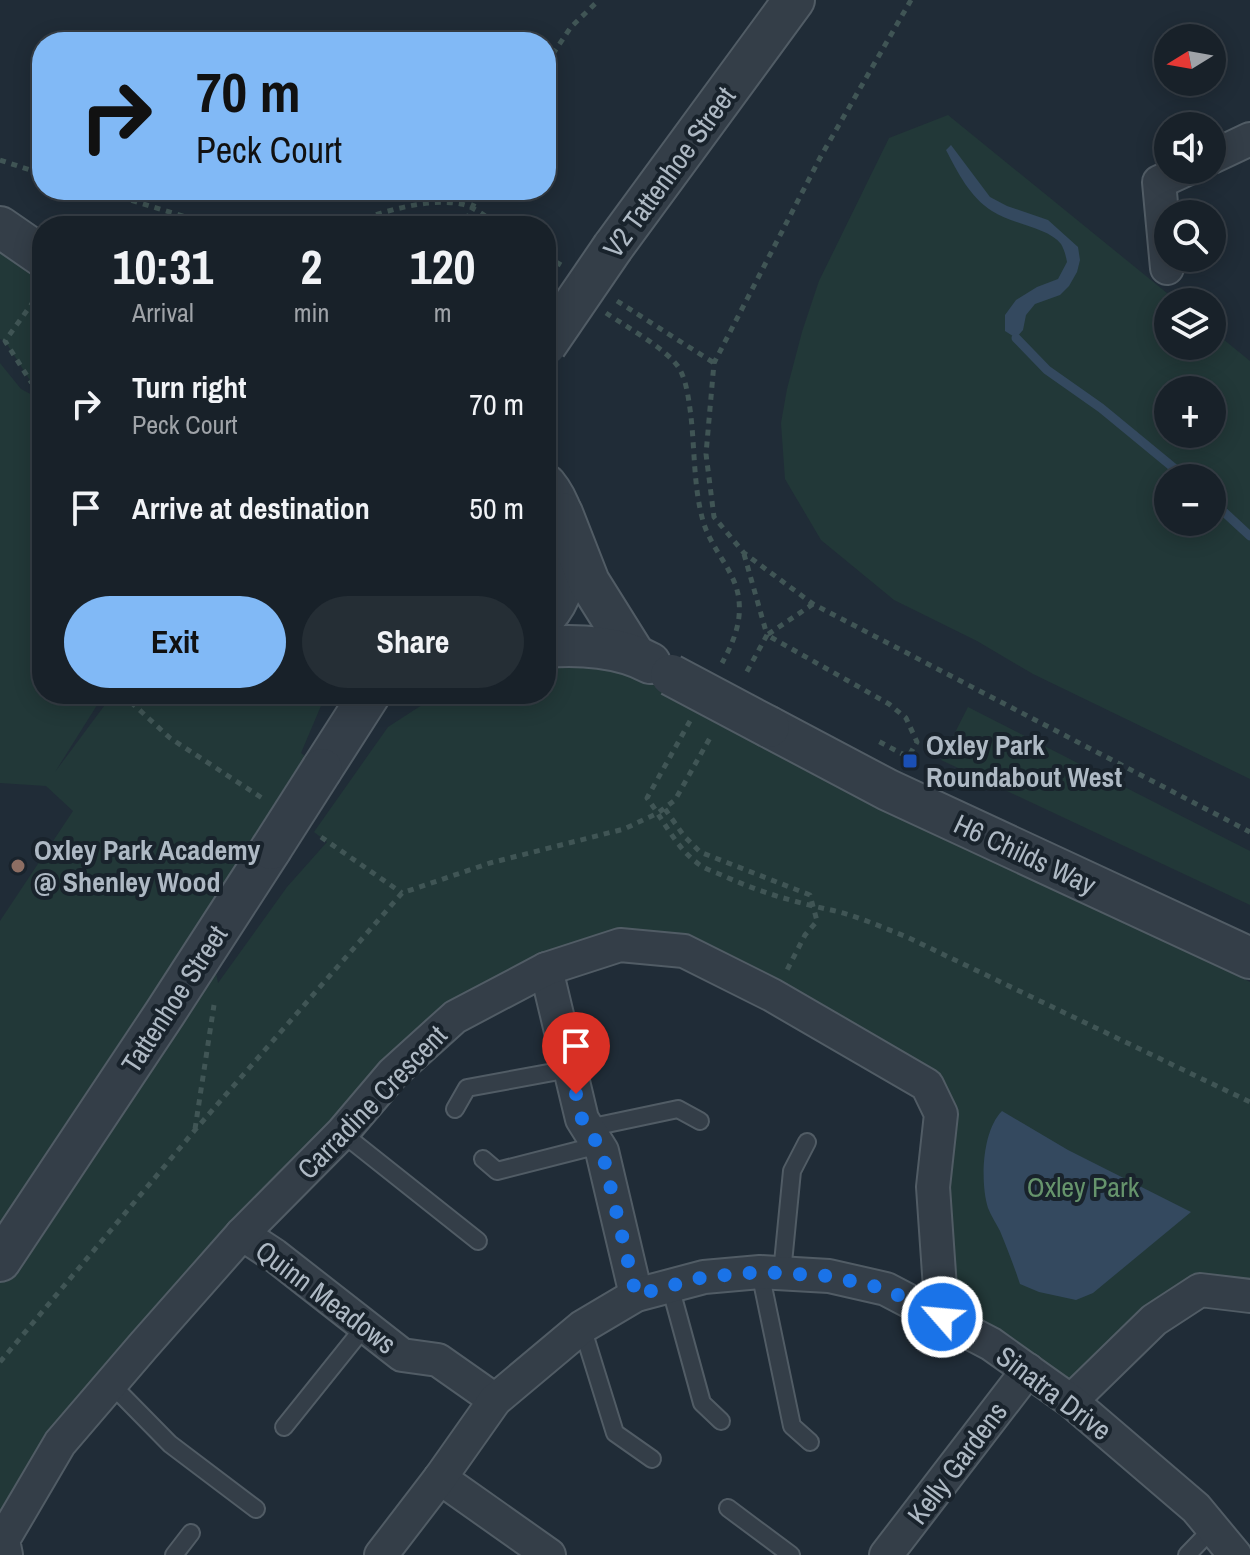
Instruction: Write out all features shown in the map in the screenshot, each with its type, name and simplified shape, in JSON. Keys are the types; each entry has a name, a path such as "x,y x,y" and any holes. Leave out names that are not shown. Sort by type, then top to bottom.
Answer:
{"street":[{"name":"V2 Tattenhoe Street","path":"556,330 613,247 794,0"},
{"path":"1226,150 1250,139"},
{"path":"0,227 32,249"},
{"name":"H6 Childs Way","path":"556,504 589,582 634,654"},
{"path":"556,505 569,546 565,580 556,599"},
{"name":"H6 Childs Way","path":"556,646 569,645 634,654 888,790 1250,958"},
{"name":"Tattenhoe Street","path":"0,1261 165,1013 364,704"},
{"name":"Carradine Crescent","path":"6,1555 3,1540 60,1443 242,1234 342,1133 393,1073 455,1017 546,969 620,945 684,951 772,995 927,1085 941,1114 933,1187 942,1317"},
{"path":"546,969 582,1119 602,1151 636,1295"},
{"name":"Quinn Meadows","path":"242,1234 274,1255 402,1355 438,1360 495,1400"},
{"name":"Sinatra Drive","path":"381,1555 495,1400 582,1327 636,1295 704,1277 771,1272 829,1276 886,1289 991,1344 1071,1401 1196,1508 1235,1555"},
{"path":"1071,1401 1154,1320 1200,1290 1250,1296"},
{"name":"Kelly Gardens","path":"886,1555 1028,1370"},
{"path":"440,1478 549,1555"}],"lane":[{"path":"455,1109 467,1088 570,1069"},
{"path":"483,1159 497,1171 678,1109 700,1121"},
{"path":"342,1133 478,1241"},
{"path":"807,1142 792,1171 771,1272 792,1426 810,1442"},
{"path":"670,1286 702,1403 721,1421"},
{"path":"284,1427 365,1326"},
{"path":"582,1327 615,1433 652,1459"},
{"path":"111,1384 170,1444 256,1509"},
{"path":"728,1508 791,1555"},
{"path":"1187,1555 1213,1528"},
{"path":"174,1555 191,1533"}],"path":[{"path":"556,49 571,27 599,0"},
{"path":"911,0 821,156 714,363 706,454 714,517 744,553 813,604 1250,832"},
{"path":"0,160 32,171"},
{"path":"130,200 183,216"},
{"path":"468,216 476,200"},
{"path":"374,216 399,208 440,202 463,204 484,216"},
{"path":"556,262 572,272"},
{"path":"611,297 714,363"},
{"path":"32,302 2,340 32,383"},
{"path":"744,553 767,635 889,704 906,718 917,742 908,757 868,736"},
{"path":"744,677 767,635 813,604"},
{"path":"0,1362 195,1130 402,893 490,863 624,829 665,809 675,800 712,734"},
{"path":"665,809 700,852 810,895 817,921 805,935 772,995"},
{"path":"195,1130 216,996"}],"green space":[{"path":"948,115 1161,288 1154,288 1154,360 1226,360 1226,341 1250,361 1250,779 1033,674 977,641 894,600 821,540 785,479 781,423 802,332 819,281 889,138"},
{"path":"0,227 32,249 32,383 5,341 0,339"},
{"name":"Oxley Park","path":"0,363 21,389 32,395 32,704 98,704 55,772 106,704 322,704 301,753 322,769 210,943 218,983 287,887 327,842 314,832 388,727 424,704 556,704 556,662 616,668 662,686 886,803 1250,982 1250,1296 1200,1290 1071,1401 942,1317 941,1114 772,995 620,945 455,1017 144,1345 0,1555 0,921 73,811 46,786 0,783"},
{"path":"968,707 1250,851 1250,905 941,760"}],"water":[{"path":"951,145 990,197 1048,220 1078,247 1080,260 1069,286 1060,295 1035,304 1026,315 1023,330 1016,338 1005,331 1005,315 1016,300 1058,279 1067,262 1065,253 1055,238 1000,215 977,199 946,150"},
{"path":"1002,1111 1068,1150 1191,1212 1093,1293 1076,1300 1039,1292 1020,1284 985,1197 984,1157 990,1131"}],"waterway":[{"path":"1016,338 1047,370 1101,408 1169,464"},
{"path":"1226,514 1250,536"}],"place":[{"name":"Oxley Park Roundabout West","path":"910,761"},
{"name":"Oxley Park Academy @ Shenley Wood","path":"18,866"}],"route":[{"path":"576,1094 582,1119 602,1151 636,1295 704,1277 760,1272 829,1276 886,1289 942,1317"}]}
